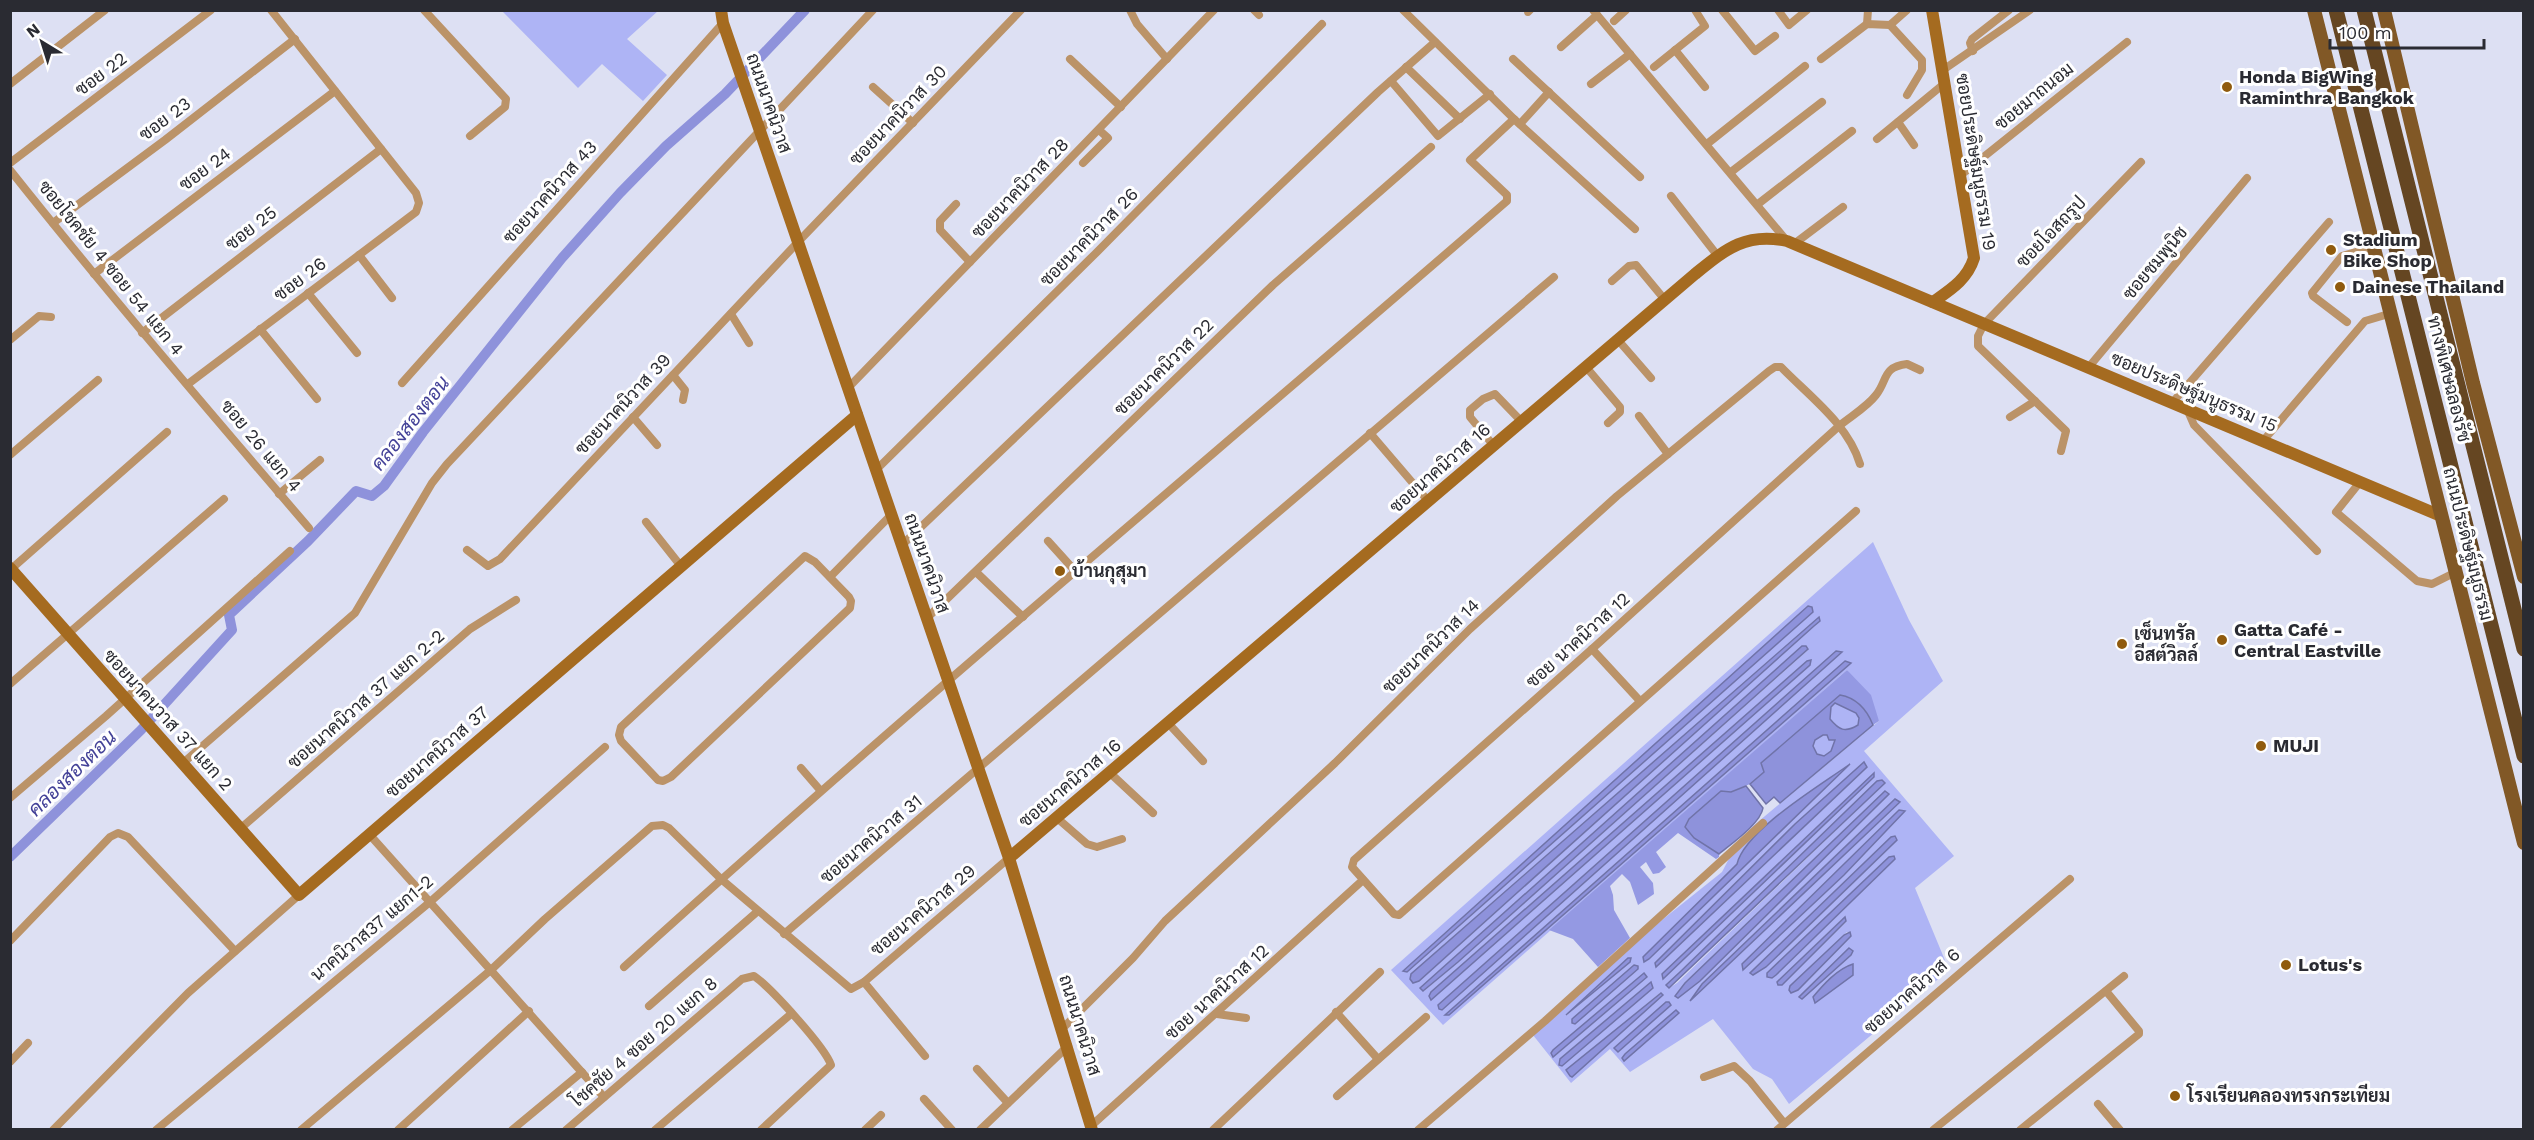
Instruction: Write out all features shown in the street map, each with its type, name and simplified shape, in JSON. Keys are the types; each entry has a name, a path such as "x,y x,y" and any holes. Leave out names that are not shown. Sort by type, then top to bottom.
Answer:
{"highway":[{"name":"ทางพิเศษฉลองรัช","path":"2337,10 2523,756"},
{"name":"ทางพิเศษฉลองรัช","path":"2364,10 2523,649"}],"main road":[{"name":"ถนนประดิษฐ์มนูธรรม","path":"2314,10 2373,248 2392,313 2523,843"},
{"path":"2384,10 2475,393 2520,549 2523,578"}],"street":[{"path":"10,84 105,10"},
{"name":"ซอย 22","path":"10,163 211,10"},
{"path":"271,10 381,149"},
{"path":"424,10 506,99 505,107 470,136"},
{"path":"183,763 355,614 437,475 873,10"},
{"name":"ซอยนาคนิวาส 30","path":"798,242 1021,10"},
{"path":"1130,10 1137,24 1167,59"},
{"name":"ซอยนาคนิวาส 28","path":"848,388 1214,10"},
{"path":"1403,10 1517,122 1635,229"},
{"path":"1614,21 1626,10"},
{"path":"1722,10 1755,51 1775,36"},
{"path":"1778,10 1789,25 1807,10"},
{"path":"1867,24 1868,10"},
{"path":"1821,59 1867,24 1890,25 1907,10"},
{"name":"ซอยประดิษฐ์มนูธรรม 19","path":"1932,10 1974,258 1971,269 1962,281 1933,302"},
{"path":"1973,51 1970,43 1972,39 2009,10"},
{"path":"1943,70 2030,10"},
{"path":"1654,67 1705,26 1698,12"},
{"path":"1561,47 1595,13 1791,243 1843,207"},
{"name":"ถนนนาคนิวาส","path":"722,17 1009,858 1092,1128"},
{"name":"ซอยนาคนิวาส 43","path":"402,383 722,17"},
{"name":"ซอยนาคนิวาส 26","path":"876,470 1095,255 1322,24"},
{"path":"1890,25 1922,60 1922,70 1907,95"},
{"name":"ซอย 23","path":"53,223 295,39"},
{"path":"902,545 1390,81 1435,42"},
{"name":"ซอยมาถนอม","path":"1961,175 2127,42"},
{"path":"1675,50 1705,87"},
{"path":"1591,84 1630,54"},
{"path":"1070,59 1121,107"},
{"path":"1513,59 1640,177"},
{"path":"1707,144 1805,66"},
{"path":"1406,67 1460,119"},
{"path":"1390,81 1438,136 1490,94"},
{"path":"1877,139 1946,84"},
{"path":"873,87 913,123"},
{"name":"ซอย 24","path":"94,274 335,91"},
{"path":"624,967 820,790 1507,201 1508,195 1470,160 1517,122 1549,92"},
{"path":"1731,172 1822,102"},
{"path":"1898,122 1914,145"},
{"path":"1083,163 1108,138 1099,130"},
{"path":"1758,204 1852,131"},
{"name":"ซอยนาคนิวาส 22","path":"927,618 1273,285 1431,147"},
{"name":"ซอย 26","path":"188,384 416,212 419,203 416,194 381,149"},
{"name":"ซอย 25","path":"142,333 381,149"},
{"name":"ซอยโอสถรูป","path":"1984,324 2141,162"},
{"name":"ซอยโชคชัย 4 ซอย 54 แยก 4","path":"10,170 142,333 188,384"},
{"name":"ซอยชมพูนิช","path":"2088,368 2247,178"},
{"path":"1671,196 1717,255"},
{"path":"956,204 940,221 940,230 970,262"},
{"path":"2172,403 2329,222"},
{"name":"ซอยนาคนิวาส 16","path":"1009,858 1717,255 1755,238 1772,238 1791,243 1933,302"},
{"name":"ซอยนาคนิวาส 39","path":"467,550 484,564 492,565 798,242"},
{"path":"2347,322 2312,293 2342,256 2373,248"},
{"path":"359,255 392,297"},
{"path":"1612,281 1629,266 1636,265 1665,300"},
{"name":"ซอยนาคนิวาส 31","path":"784,934 1554,277"},
{"path":"308,293 357,353"},
{"name":"ซอยประดิษฐ์มนูธรรม 15","path":"1933,302 2441,516"},
{"path":"2263,441 2364,321 2392,313"},
{"path":"731,314 749,343"},
{"path":"10,340 39,316 51,317"},
{"path":"1984,324 1978,336 1978,346 2066,431 2061,451"},
{"path":"260,329 317,399"},
{"path":"1618,340 1651,378"},
{"name":"ซอย นาคนิวาส 12","path":"1092,1128 1363,880 1352,867 1354,860 1875,396 1885,375 1891,369 1907,364 1920,370"},
{"path":"1586,367 1620,407 1620,412 1608,423"},
{"name":"ซอยนาคนิวาส 14","path":"1062,1028 1133,958 1165,921 1335,763 1470,629 1617,496 1775,367 1781,367 1839,426"},
{"path":"673,375 685,390 683,400"},
{"path":"10,455 98,380"},
{"name":"ซอย 26 แยก 4","path":"188,384 309,528"},
{"path":"1494,446 1470,417 1470,410 1483,399 1495,394 1522,422"},
{"path":"2010,417 2035,401"},
{"path":"2187,409 2194,425 2317,551"},
{"name":"ซอยนาคนิวาส 37","path":"53,1130 188,993 235,951 680,565 857,415"},
{"path":"1639,416 1668,454"},
{"path":"633,417 657,445"},
{"path":"1839,426 1855,447 1860,464"},
{"path":"11,569 167,432"},
{"path":"1370,433 1429,502"},
{"path":"279,494 320,460"},
{"path":"2360,482 2336,512 2417,581 2432,584 2456,572"},
{"path":"10,684 224,499"},
{"path":"1363,880 1394,914 1399,915 1856,511"},
{"path":"830,577 892,514"},
{"path":"646,522 680,565"},
{"path":"1048,541 1076,572"},
{"path":"10,798 125,699 290,551"},
{"path":"809,557 830,577 851,601 850,608 672,777 663,781 658,780 621,741 619,735 621,727 801,558 809,557"},
{"name":"ซอยนาคนวาส 37 แยก 2","path":"11,569 299,895"},
{"path":"976,572 1023,617"},
{"name":"ซอยนาคนิวาส 37 แยก 2-2","path":"241,828 470,629 516,600"},
{"path":"1592,649 1640,701"},
{"path":"1168,723 1203,761"},
{"name":"นาคนิวาส37 แยก1-2","path":"156,1130 430,902 605,747"},
{"path":"801,768 820,790"},
{"path":"1110,773 1153,813"},
{"path":"1056,818 1087,844 1097,847 1122,839"},
{"path":"1418,1130 1545,1021 1763,823"},
{"path":"301,1130 492,969 545,919 652,826 663,825 669,828 721,879 848,988 861,985 925,1056"},
{"path":"10,941 110,837 118,832 128,837 235,951"},
{"path":"369,834 604,1097"},
{"name":"ซอยนาคนิวาส 29","path":"861,985 1009,858"},
{"name":"ซอยนาคนิวาส 6","path":"1777,1130 2070,879"},
{"path":"649,1006 758,911"},
{"path":"1212,1130 1380,972"},
{"name":"โชคชัย 4 ซอย 20 แยก 8","path":"566,1130 742,979 754,976 791,1014"},
{"path":"1933,1130 2124,976"},
{"path":"2020,1130 2139,1034 2139,1031 2106,991"},
{"path":"398,1130 529,1011"},
{"path":"1336,1012 1378,1059"},
{"path":"655,1130 791,1014 827,1056 831,1065 761,1130"},
{"path":"1217,1014 1246,1018"},
{"path":"1337,1096 1426,1017"},
{"path":"10,1062 28,1043"},
{"path":"980,1130 1068,1046"},
{"path":"1704,1077 1734,1066 1750,1081 1784,1123"},
{"path":"976,1069 1008,1103"},
{"path":"512,1130 582,1072"},
{"path":"924,1099 952,1130"},
{"path":"2098,1104 2120,1130"},
{"path":"865,1130 881,1115"}],"shaded area":[{"path":"502,11 658,11 627,39 667,75 643,101 602,64 578,88"},
{"path":"1873,542 1909,620 1943,681 1864,751 1954,856 1915,888 1949,970 1789,1104 1772,1079 1753,1069 1713,1019 1630,1072 1610,1049 1571,1083 1533,1035 1637,940 1722,872 1734,849 1753,826 1879,721 1847,670 1443,1025 1391,970","holes":["1813,612 1407,972 1403,972","1819,617 1814,626 1419,981 1413,983 1411,974","1802,646 1806,646 1808,650 1424,991 1421,988","1836,651 1841,652 1439,1009 1438,1005","1807,661 1811,661 1810,665 1431,1000 1431,992","1867,767 1656,967 1655,963 1795,824","1845,768 1649,959 1737,864 1753,837 1800,798","1874,774 1874,777 1663,978","1877,781 1884,784 1677,983 1669,988 1667,985","1885,791 1888,794 1701,980 1678,997 1676,996 1685,983","1895,799 1899,802 1691,1000 1702,984","1895,836 1897,840 1838,897 1750,973 1891,837","1889,857 1895,859 1772,978 1767,977 1767,973","1842,919 1846,922 1782,985 1778,985 1777,982","1847,932 1851,936 1794,992 1789,990 1790,986","1628,958 1630,962 1567,1015","1634,965 1638,966 1638,969 1575,1024 1572,1023 1572,1019","1647,977 1556,1055 1553,1056 1551,1053 1636,980","1650,983 1652,988 1562,1066 1559,1065 1560,1059","1660,993 1662,996 1572,1077 1570,1076 1567,1070"]},
{"path":"1808,606 1812,607 1813,612 1407,972 1403,971"},
{"path":"1819,617 1820,621 1419,981 1413,983 1410,979 1411,974"},
{"path":"1802,646 1808,649 1458,962 1423,991 1420,988"},
{"path":"1836,651 1842,652 1442,1010 1439,1009 1438,1005"},
{"path":"1811,660 1810,665 1431,1000 1429,996 1431,992 1807,661"},
{"path":"1845,661 1851,663 1449,1015 1445,1015"},
{"path":"1847,670 1871,695 1879,721 1873,725 1861,706 1840,695 1764,772 1750,784 1731,792 1694,838 1719,854 1719,857 1716,859 1678,833 1656,852 1666,867 1659,873 1653,874 1646,862 1640,867 1653,883 1654,894 1638,905 1630,882 1622,874 1610,886 1614,910 1630,938 1598,967 1573,939 1549,930"},
{"path":"1840,695 1861,706 1873,725 1780,803 1774,797 1766,804 1750,784 1764,772 1761,763","holes":["1835,703 1856,713 1859,718 1858,725 1846,730 1836,726 1830,719 1831,707","1827,735 1829,740 1835,740 1831,751 1824,756 1817,754 1813,746 1815,740"]},
{"path":"1835,703 1856,713 1859,718 1858,725 1846,730 1833,723 1830,719 1831,707"},
{"path":"1823,735 1835,740 1831,752 1824,756 1817,754 1813,746 1815,740"},
{"path":"1864,762 1867,767 1656,967 1655,963 1795,824"},
{"path":"1850,764 1644,962 1643,957 1737,864 1743,851 1754,837 1786,809"},
{"path":"1874,773 1874,777 1663,979 1662,974"},
{"path":"1882,780 1885,783 1669,988 1666,985 1877,781"},
{"path":"1746,786 1763,808 1751,827 1719,854 1694,838 1685,827 1689,819 1721,791 1731,792"},
{"path":"1885,791 1889,794 1700,981 1678,998 1675,996 1685,983"},
{"path":"1895,799 1900,802 1690,1001 1702,984"},
{"path":"1899,810 1905,811 1844,875 1743,970 1742,964"},
{"path":"1895,836 1897,840 1766,967 1753,975 1750,973 1891,837"},
{"path":"1894,856 1895,859 1776,975 1772,978 1767,977 1767,973 1889,857"},
{"path":"1845,917 1846,921 1782,985 1778,985 1777,982"},
{"path":"1850,932 1851,936 1798,990 1791,993 1790,986"},
{"path":"1849,948 1853,951 1851,955 1802,999 1799,997"},
{"path":"1628,958 1631,958 1630,962 1566,1015"},
{"path":"1853,964 1853,975 1815,1003 1813,997 1826,983 1836,973"},
{"path":"1634,965 1638,966 1638,969 1575,1024 1572,1023 1572,1019"},
{"path":"1644,973 1647,977 1553,1057 1551,1053 1553,1050"},
{"path":"1651,982 1653,988 1562,1066 1559,1065 1560,1059"},
{"path":"1661,993 1663,995 1572,1077 1570,1076 1566,1070"},
{"path":"1666,1002 1671,1005 1618,1052 1614,1048"},
{"path":"1676,1010 1679,1013 1624,1061 1622,1058 1625,1054"}],"waterway":[{"name":"คลองสองตอน","path":"10,857 141,730 232,630 229,615 232,612 308,541 356,491 372,496 384,486 423,432 562,258 666,146 725,94 805,10"}],"place":[{"name":"Honda BigWing Raminthra Bangkok","path":"2227,87"},
{"name":"Stadium Bike Shop","path":"2331,250"},
{"name":"Dainese Thailand","path":"2340,287"},
{"name":"บ้านกุสุมา","path":"1060,571"},
{"name":"Gatta Café - Central Eastville","path":"2222,640"},
{"name":"เซ็นทรัล อีสต์วิลล์","path":"2122,644"},
{"name":"MUJI","path":"2261,746"},
{"name":"Lotus's","path":"2286,965"},
{"name":"โรงเรียนคลองทรงกระเทียม","path":"2175,1096"}]}
